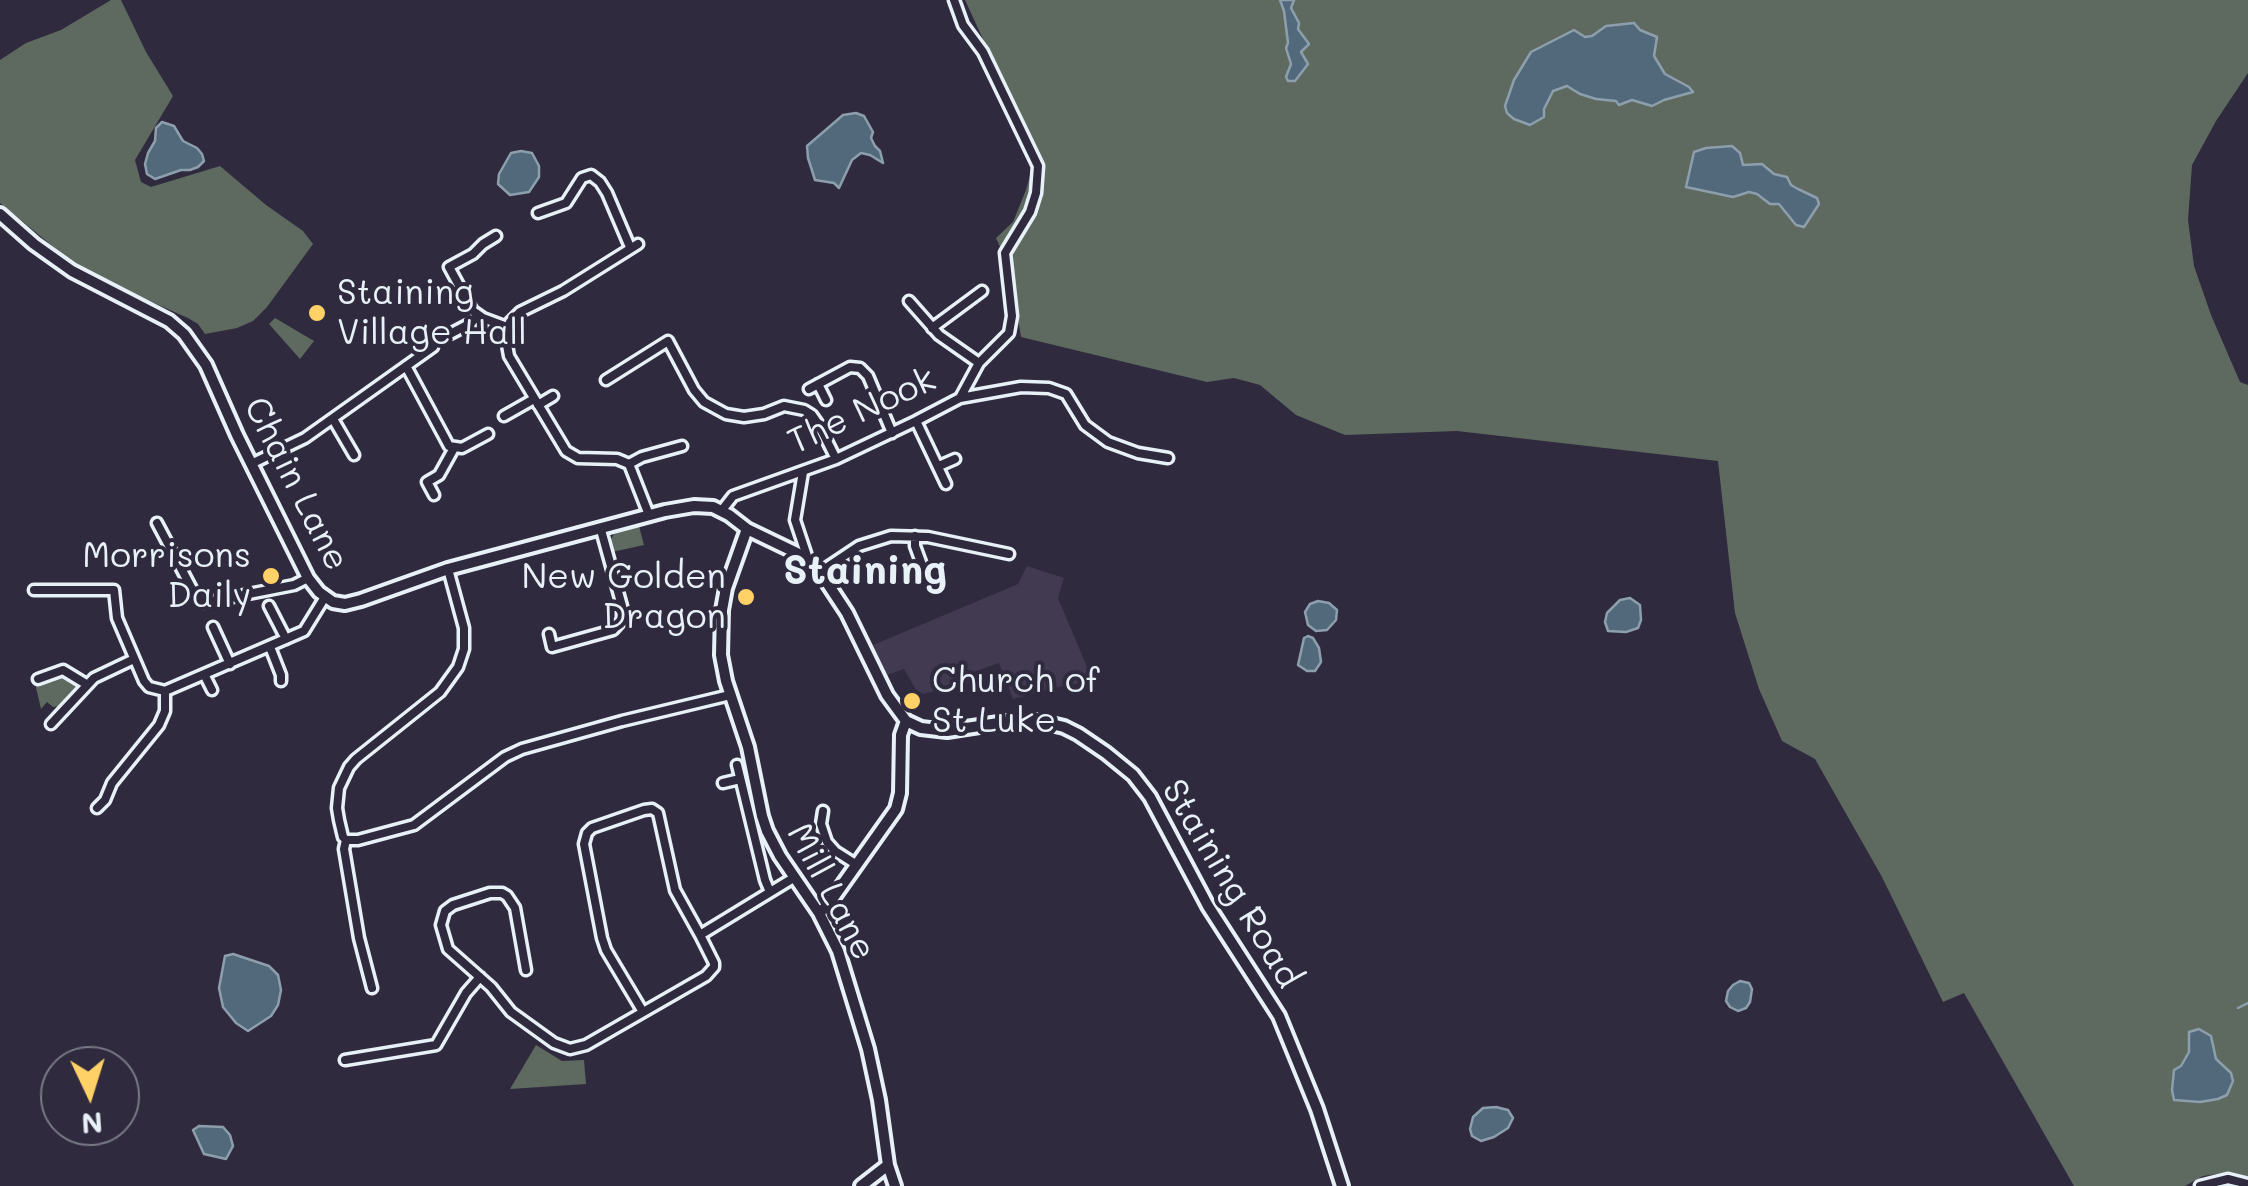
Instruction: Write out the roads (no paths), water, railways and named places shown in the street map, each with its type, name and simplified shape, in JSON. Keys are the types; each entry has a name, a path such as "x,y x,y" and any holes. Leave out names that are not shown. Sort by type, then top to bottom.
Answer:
{"street":[{"name":"The Nook","path":"722,510 734,496 836,459 960,398 979,364 1010,334 1004,253 1030,212 1038,166 954,0"},
{"path":"538,214 566,203 582,178 591,176 607,192 634,246 563,291 520,312 507,327 506,346 508,356 561,445 572,455 586,459 617,459 629,464 649,515"},
{"name":"Chain Lane","path":"0,214 72,271 168,321 184,334 200,354 236,423 308,578 325,597 338,603 352,602 448,568 649,515 704,505 722,510"},
{"path":"496,236 449,267 470,306 478,314 507,327"},
{"path":"932,328 982,291"},
{"path":"909,302 945,340 979,364"},
{"path":"450,334 478,314"},
{"path":"606,380 678,335"},
{"path":"668,341 704,402 726,414 744,417 784,406 804,410 819,424 836,459"},
{"path":"252,464 289,447 333,419 434,347"},
{"path":"406,366 447,444 466,447 488,434"},
{"path":"826,400 813,386 850,367 860,368 868,376 892,433"},
{"path":"960,398 1020,387 1049,388 1066,394 1085,425 1108,442 1168,458"},
{"path":"504,416 553,396"},
{"path":"333,419 354,456"},
{"path":"916,422 946,484"},
{"path":"629,464 682,446"},
{"path":"434,495 427,482 439,476 454,448"},
{"path":"669,450 672,460"},
{"path":"939,466 954,459"},
{"path":"803,472 795,520 808,560"},
{"path":"722,510 747,529 808,560 820,572 847,613 882,686 906,721 901,735 898,801 892,816 820,913"},
{"path":"157,523 203,603 308,578"},
{"name":"Mill Lane","path":"747,529 722,610 722,655 730,694 751,760 762,816 774,844 820,913 838,951 865,1039 895,1186"},
{"path":"549,634 552,646 613,630 622,620 622,606 600,530"},
{"path":"820,572 871,541 891,536 940,539 1009,554"},
{"path":"915,536 922,566"},
{"path":"372,988 344,849 340,788 356,758 440,692 454,675 462,658 464,628 448,568"},
{"path":"34,590 119,590 115,612 134,659 150,687 165,692 304,631 325,597"},
{"path":"270,606 286,639"},
{"path":"212,627 230,664"},
{"path":"270,647 281,681"},
{"path":"51,724 86,684 134,659"},
{"path":"38,679 63,670 86,684"},
{"path":"204,676 212,690"},
{"path":"97,808 162,719 165,692"},
{"path":"346,840 414,825 505,757 522,749 730,694"},
{"path":"47,706 58,715"},
{"name":"Staining Road","path":"906,721 920,728 947,732 1005,722 1053,724 1094,744 1132,775 1158,809 1208,906 1279,1016 1342,1186"},
{"path":"137,753 148,762"},
{"path":"737,765 770,892"},
{"path":"723,783 740,779"},
{"path":"526,970 515,908 507,896 490,893 452,905 445,912 441,920 445,944 452,954 480,977 511,1012 570,1049 586,1045 643,1012 711,972 713,958 675,890 658,813 652,810 592,828 584,844 606,950 643,1012"},
{"path":"823,811 820,824 827,842 857,865"},
{"path":"700,934 794,877"},
{"path":"509,961 524,958"},
{"path":"345,1060 436,1044 480,977"},
{"path":"360,1058 362,1072"},
{"path":"861,1186 888,1165"},
{"path":"2200,1186 2228,1178 2248,1184"}],"water":[{"path":"1280,0 1294,0 1291,8 1298,29 1309,44 1301,52 1308,64 1295,81 1286,77 1291,64"},
{"path":"1634,23 1657,37 1654,56 1665,74 1693,92 1652,106 1632,100 1619,105 1616,101 1580,94 1567,86 1553,91 1544,117 1530,125 1507,113 1505,106 1514,80 1531,52 1574,30 1585,37 1606,26"},
{"path":"843,115 864,116 873,132 871,138 883,163 861,153 852,160 839,188 834,183 815,180 807,146"},
{"path":"162,122 174,126 183,141 202,154 204,161 198,167 155,179 147,174 148,153"},
{"path":"1732,146 1740,153 1743,165 1762,164 1817,198 1819,204 1804,227 1796,225 1779,204 1770,204 1757,194 1733,197 1686,187 1694,152"},
{"path":"511,153 532,153 539,166 539,177 529,192 510,195 498,184 499,174"},
{"path":"1630,598 1640,605 1638,628 1608,631 1607,613 1620,600"},
{"path":"1318,601 1337,610 1336,620 1327,630 1316,631 1308,625 1305,612"},
{"path":"1308,636 1319,648 1321,662 1315,671 1298,665 1304,638"},
{"path":"233,954 269,966 278,975 281,990 271,1016 248,1031 223,1007 219,988 225,956"},
{"path":"1740,981 1749,983 1752,989 1750,1002 1738,1011 1726,1001 1728,991"},
{"path":"2199,1029 2211,1036 2216,1059 2231,1073 2233,1081 2227,1095 2218,1099 2174,1100 2174,1070 2189,1052 2189,1032"},
{"path":"1483,1108 1508,1110 1513,1118 1508,1128 1481,1141 1472,1136 1473,1117"},
{"path":"199,1126 223,1127 230,1135 233,1146 226,1159 204,1154 193,1130"}],"waterway":[{"path":"2238,1008 2248,1003"}],"place":[{"name":"Staining Village Hall","path":"317,313"},
{"name":"Morrisons Daily","path":"271,576"},
{"name":"New Golden Dragon","path":"746,597"},
{"name":"Church of St Luke","path":"912,701"}],"district":[{"name":"Staining","path":"865,572"}]}
